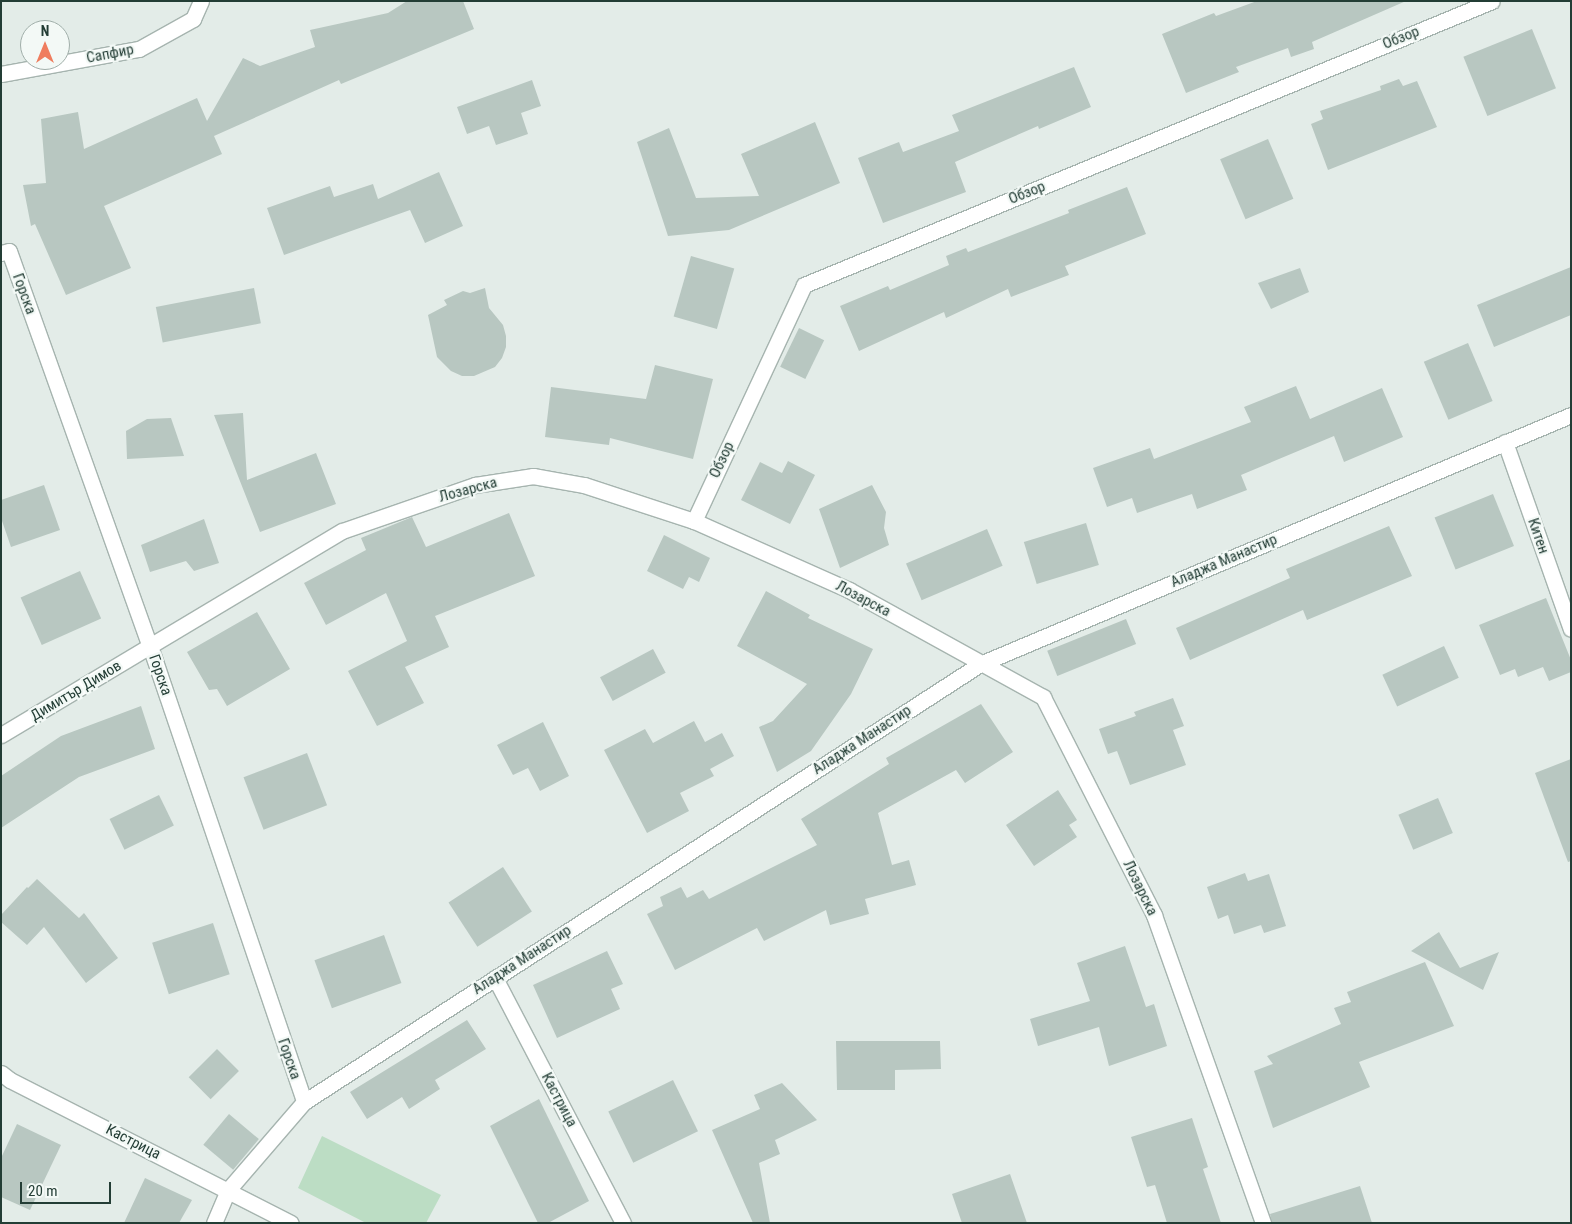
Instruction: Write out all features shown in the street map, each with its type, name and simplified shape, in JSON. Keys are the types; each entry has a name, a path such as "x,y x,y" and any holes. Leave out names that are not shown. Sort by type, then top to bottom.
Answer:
{"street":[{"name":"Сапфир","path":"1,74 139,49 193,19 201,1"},
{"name":"Обзор","path":"694,521 804,285 1492,1"},
{"name":"Горска","path":"5,252 150,646 304,1102"},
{"name":"Аладжа Манастир","path":"214,1223 228,1190 304,1102 980,664 1571,415"},
{"name":"Китен","path":"1505,442 1571,629"},
{"name":"Лозарска","path":"150,646 342,531 475,485 533,476 584,485 694,521 848,590 1043,697 1154,915 1263,1223"},
{"name":"Димитър Димов","path":"1,736 150,646"},
{"name":"Кастрица","path":"495,978 623,1223"},
{"name":"Кастрица","path":"1,1073 10,1080 291,1223"}],"green space":[{"path":"322,1136 441,1195 426,1223 366,1223 298,1188"}],"building":[{"path":"407,1 463,1 474,29 341,84 339,80 214,136 222,154 104,206 131,268 66,295 35,224 31,226 23,185 46,183 41,119 78,112 84,149 197,98 207,121 243,58 260,66 315,47 310,30 388,13"},
{"path":"1257,1 1406,1 1312,42 1314,49 1291,57 1288,48 1236,67 1239,72 1186,93 1162,34 1214,13 1216,16"},
{"path":"1532,29 1556,88 1487,116 1463,57"},
{"path":"1074,67 1091,107 1039,129 1038,126 955,162 966,192 883,223 858,158 899,142 903,152 959,131 952,115"},
{"path":"1399,79 1403,86 1417,81 1437,127 1328,170 1311,124 1323,119 1320,111 1381,90 1380,86"},
{"path":"532,80 541,106 521,113 528,134 496,145 489,126 467,134 457,107"},
{"path":"815,122 840,183 729,230 668,236 637,142 669,128 696,198 759,196 741,154"},
{"path":"1268,139 1293,199 1246,219 1220,159"},
{"path":"439,172 463,226 425,243 410,210 284,255 267,208 330,186 334,197 373,184 378,199"},
{"path":"1127,187 1146,234 1065,266 1069,275 1011,297 1008,289 946,318 944,312 859,351 840,306 888,286 890,290 949,265 946,256 966,248 968,252 1069,213 1068,210"},
{"path":"691,256 734,268 717,329 674,317"},
{"path":"1571,267 1571,315 1494,347 1477,305"},
{"path":"1300,268 1309,292 1271,309 1258,283"},
{"path":"254,288 261,323 163,342 156,307"},
{"path":"485,288 489,308 503,325 506,347 502,358 495,367 474,376 462,376 451,371 437,357 428,315 447,305 444,300 463,291 470,293"},
{"path":"799,328 824,340 805,379 780,367"},
{"path":"1468,343 1493,401 1448,420 1424,362"},
{"path":"655,365 713,379 693,459 610,438 609,445 545,437 551,387 646,399"},
{"path":"1296,386 1310,419 1382,388 1403,437 1344,462 1334,436 1241,475 1247,490 1197,509 1192,494 1137,513 1132,498 1107,507 1093,468 1150,448 1154,459 1251,422 1244,407"},
{"path":"243,413 247,480 316,453 336,504 260,532 214,415"},
{"path":"171,418 184,456 127,459 126,431 147,419"},
{"path":"788,461 815,475 790,524 741,500 760,462 782,473"},
{"path":"44,485 60,530 11,547 1,518 1,500"},
{"path":"872,485 886,512 884,528 889,545 840,568 819,509"},
{"path":"1493,494 1514,546 1456,570 1435,518"},
{"path":"509,513 535,576 435,616 449,647 405,667 424,703 377,726 348,671 407,641 386,593 326,625 304,583 366,550 361,538 412,517 426,547"},
{"path":"204,519 219,563 194,571 186,561 150,572 141,545"},
{"path":"1086,523 1099,565 1037,584 1024,542"},
{"path":"1389,526 1412,576 1307,620 1303,610 1190,660 1176,628 1290,578 1286,569"},
{"path":"987,529 1003,566 922,600 906,563"},
{"path":"664,535 710,558 699,582 689,577 683,589 647,571"},
{"path":"80,571 101,619 42,645 21,597"},
{"path":"766,591 810,615 808,618 873,649 851,694 811,751 777,772 759,727 773,721 807,684 737,646"},
{"path":"1546,598 1571,660 1571,672 1549,681 1543,667 1518,677 1515,669 1500,675 1479,625"},
{"path":"257,612 290,669 227,706 217,689 209,690 187,652"},
{"path":"1126,619 1136,644 1057,676 1047,651"},
{"path":"1444,646 1459,678 1397,706 1382,675"},
{"path":"653,649 666,673 613,701 600,677"},
{"path":"1173,698 1184,726 1173,730 1186,765 1130,785 1117,751 1108,754 1099,729 1136,716 1134,712"},
{"path":"981,704 1013,752 965,783 956,770 878,813 892,865 909,860 916,885 865,899 869,914 830,925 826,910 764,941 757,928 675,970 647,914 663,906 660,897 681,887 687,898 703,890 709,899 817,845 801,819 889,764 886,758"},
{"path":"141,706 155,749 79,777 1,828 1,776 61,736"},
{"path":"694,721 705,742 722,733 734,756 710,769 714,776 680,793 689,811 647,833 604,750 645,729 653,743"},
{"path":"543,722 569,776 540,791 528,768 513,775 497,745"},
{"path":"307,753 327,805 264,830 244,777"},
{"path":"1571,759 1571,861 1568,862 1535,773"},
{"path":"1058,790 1077,820 1069,825 1077,837 1034,866 1006,825"},
{"path":"159,795 174,826 124,850 110,819"},
{"path":"1438,798 1453,833 1413,850 1398,815"},
{"path":"503,867 532,911 477,947 448,902"},
{"path":"1245,873 1248,881 1269,874 1286,926 1264,933 1261,925 1234,934 1228,915 1218,919 1207,887"},
{"path":"37,879 79,918 84,913 118,958 86,983 44,927 27,945 1,922 1,915"},
{"path":"213,923 230,974 169,994 152,943"},
{"path":"1439,932 1460,968 1499,952 1483,990 1411,951"},
{"path":"384,935 401,983 332,1008 314,960"},
{"path":"1125,946 1146,1007 1154,1004 1167,1046 1109,1066 1099,1027 1038,1046 1030,1019 1090,1001 1077,963"},
{"path":"607,951 623,984 611,989 620,1009 557,1038 533,985"},
{"path":"1425,962 1454,1026 1359,1062 1370,1087 1273,1128 1254,1071 1273,1064 1267,1056 1341,1024 1334,1008 1351,1002 1347,992"},
{"path":"467,1020 486,1049 435,1080 440,1089 409,1109 402,1097 367,1119 350,1092"},
{"path":"836,1041 940,1041 941,1069 895,1070 895,1090 837,1090"},
{"path":"217,1049 239,1071 211,1099 189,1077"},
{"path":"673,1080 698,1131 633,1163 608,1112"},
{"path":"782,1083 817,1120 775,1140 780,1154 759,1163 770,1223 753,1223 712,1130 760,1109 754,1095"},
{"path":"539,1099 589,1201 548,1223 538,1223 490,1126"},
{"path":"229,1114 259,1139 233,1170 203,1145"},
{"path":"1192,1118 1208,1167 1203,1169 1221,1223 1167,1223 1155,1185 1147,1187 1131,1137"},
{"path":"17,1124 61,1145 30,1210 1,1197 1,1158"},
{"path":"1010,1174 1027,1223 962,1223 952,1194"},
{"path":"145,1178 192,1200 179,1223 124,1223"},
{"path":"1360,1186 1372,1223 1272,1223 1270,1214"}]}
